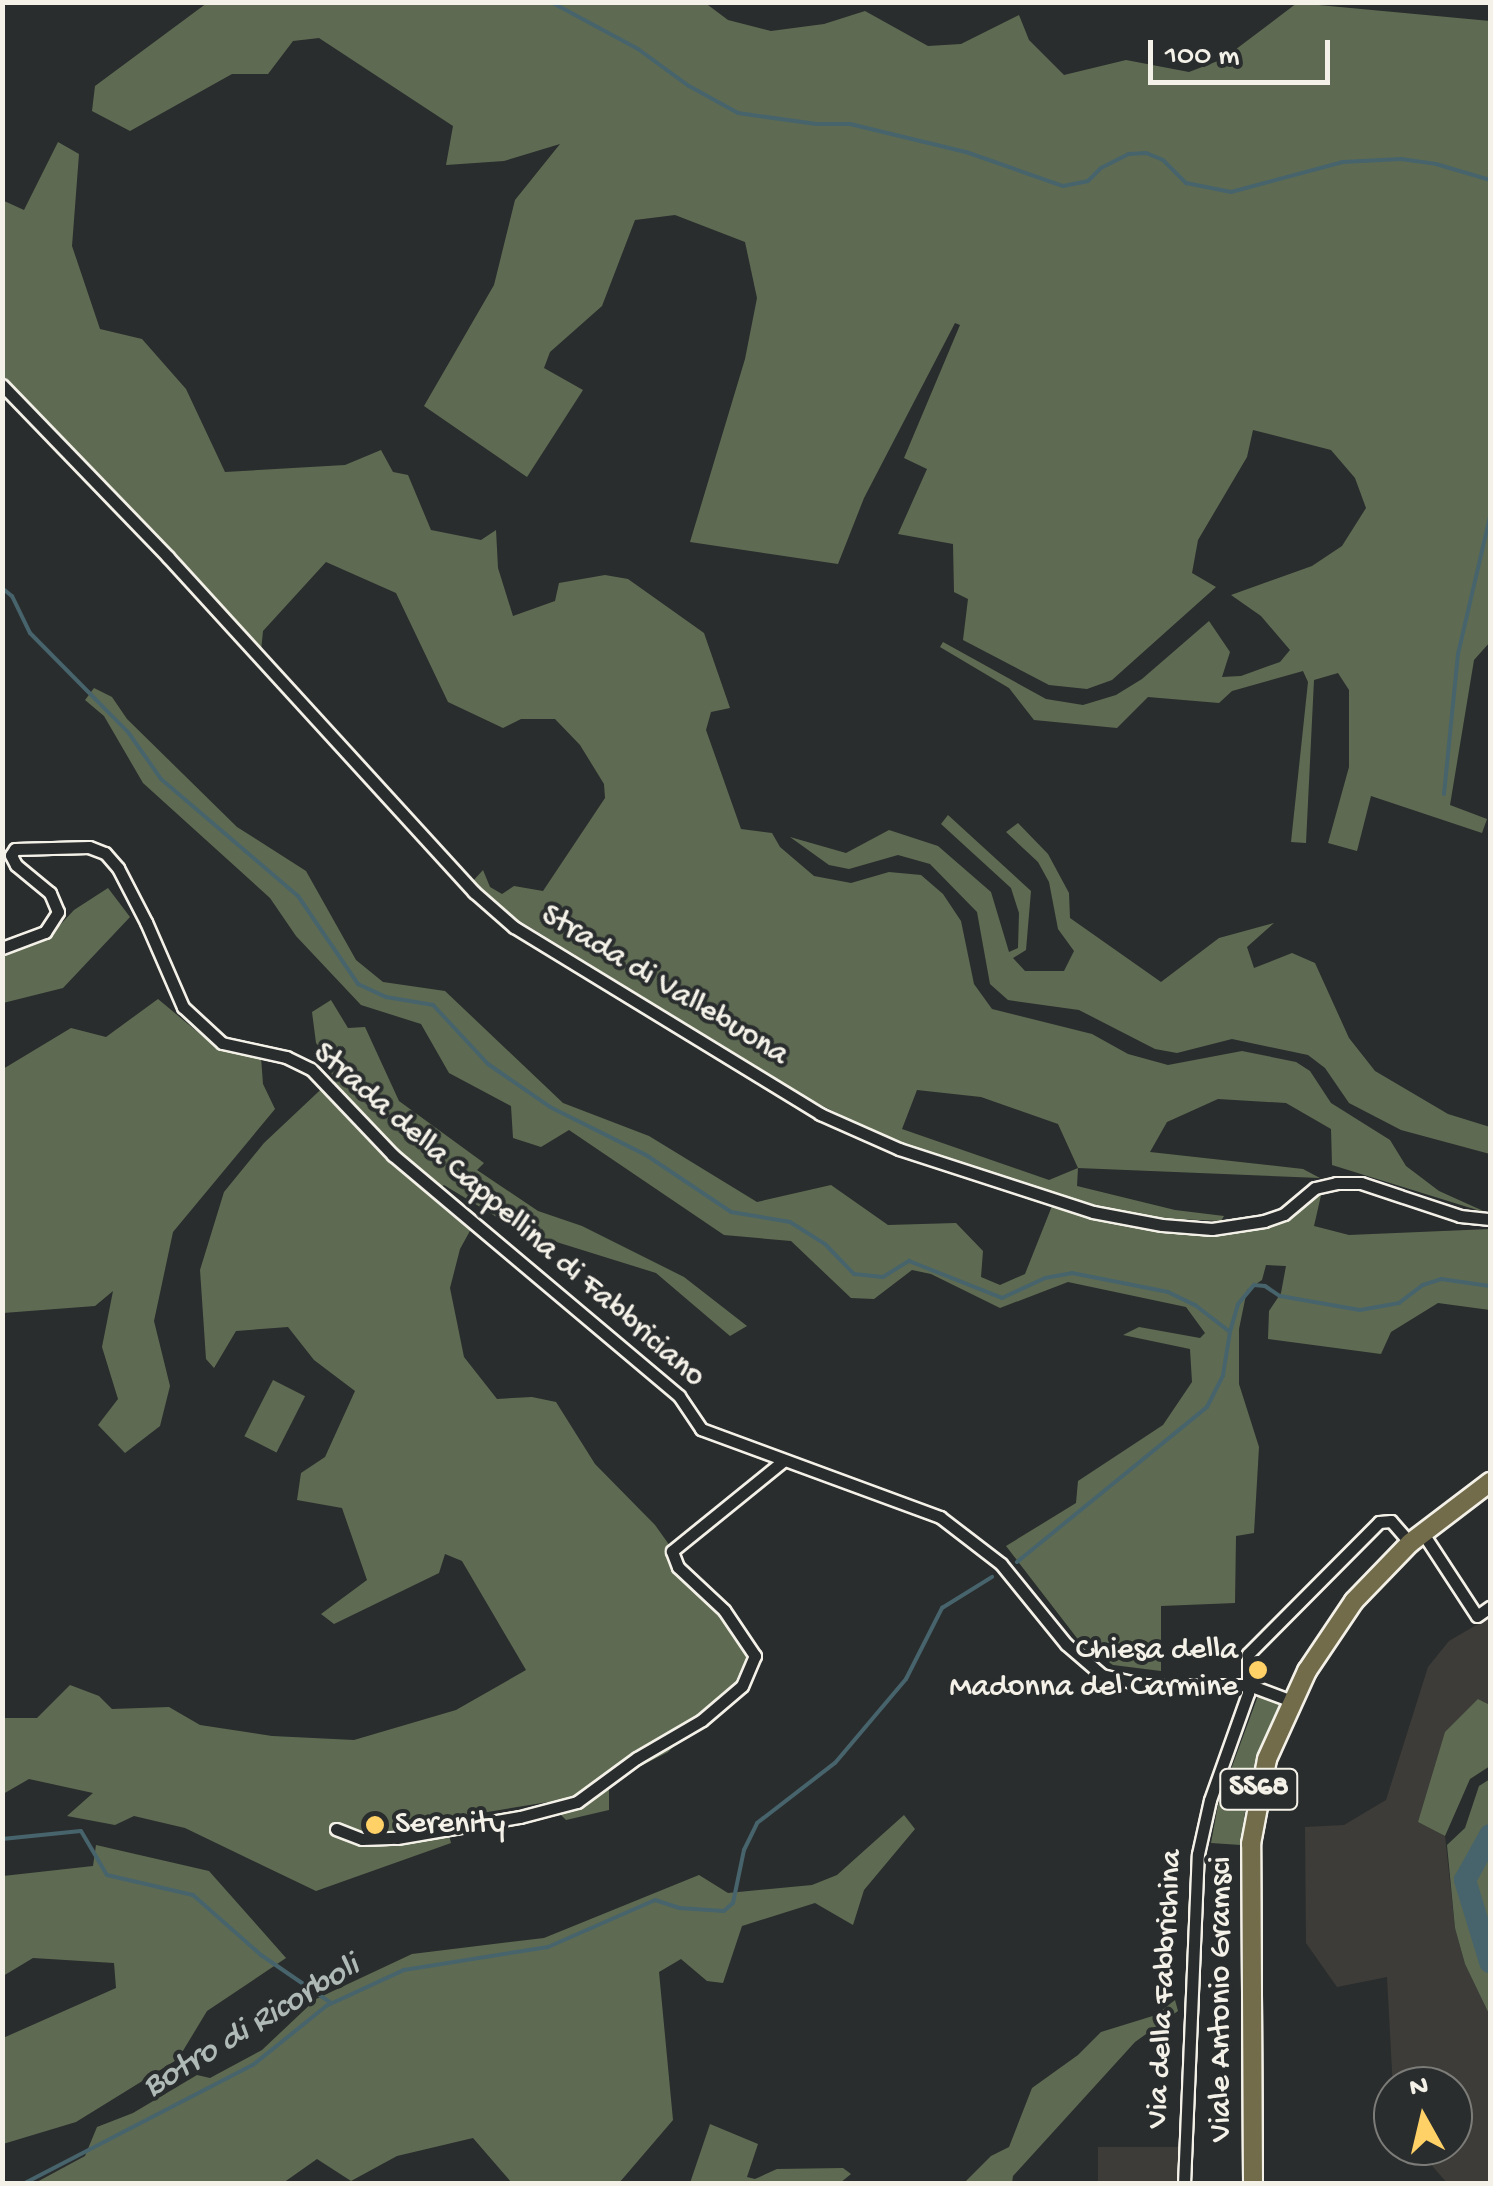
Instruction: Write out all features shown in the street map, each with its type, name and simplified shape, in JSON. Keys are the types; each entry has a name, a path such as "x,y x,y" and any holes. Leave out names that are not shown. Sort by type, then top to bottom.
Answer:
{"main road":[{"name":"Viale Antonio Gramsci","path":"1253,2184 1252,1833 1264,1769 1292,1701 1342,1616 1416,1538 1490,1482"}],"street":[{"name":"Strada di Vallebuona","path":"2,385 500,916 820,1114 884,1143 1093,1212 1162,1225 1212,1229 1264,1221 1284,1214 1316,1188 1336,1183 1361,1183 1460,1216 1490,1219"},
{"name":"Strada della Cappellina di Fabbriciano","path":"2,948 45,932 58,912 50,894 16,864 12,855 15,849 90,847 105,853 118,868 184,1008 222,1044 286,1057 310,1069 408,1168 679,1396 701,1429 940,1517 1004,1569 1066,1644 1102,1675 1128,1684 1249,1685 1292,1701"},
{"path":"336,1829 362,1839 397,1838 577,1802 742,1686 755,1656 724,1610 678,1567 672,1550 783,1460"},
{"name":"Via della Fabbrichina","path":"1184,2184 1198,1854 1210,1800 1249,1685 1247,1662 1252,1646 1378,1524 1391,1521 1416,1538"},
{"path":"1416,1538 1477,1616 1490,1607"}],"shaded area":[{"path":"1490,1617 1490,1705 1478,1699 1418,1822 1445,1836 1455,1928 1465,1964 1490,2016 1490,2183 1447,2183 1432,2166 1473,2166 1473,2066 1392,2066 1387,1977 1337,1987 1306,1943 1305,1827 1344,1825 1386,1800 1428,1667 1449,1641"},
{"path":"1098,2147 1178,2147 1178,2183 1098,2183"}],"green space":[{"path":"704,2 728,20 771,31 824,24 865,11 928,46 961,44 1019,15 1029,40 1064,75 1126,60 1189,72 1223,59 1297,3 1490,21 1490,642 1474,660 1450,805 1487,819 1482,833 1371,796 1357,851 1328,843 1349,767 1349,690 1338,673 1314,680 1306,843 1291,842 1308,682 1303,671 1232,691 1219,703 1148,697 1117,728 1034,720 1009,688 940,647 943,642 1046,699 1083,705 1116,695 1142,679 1209,621 1230,652 1222,677 1241,676 1280,662 1290,650 1261,616 1231,595 1312,566 1342,546 1366,508 1355,478 1331,450 1253,430 1247,457 1198,540 1192,573 1216,587 1112,680 1087,689 1049,685 963,640 968,599 954,592 953,544 898,534 927,469 904,458 960,325 955,323 864,498 838,564 690,542 745,359 757,298 745,242 675,215 635,220 602,306 550,352 544,368 583,390 527,477 424,406 494,285 515,200 560,144 504,161 446,165 453,126 319,38 293,41 268,74 232,74 130,131 92,111 95,86 207,3"},
{"path":"58,142 79,154 72,246 100,329 142,339 186,389 225,472 345,465 381,450 393,472 408,475 431,530 481,540 496,530 498,568 513,616 555,601 559,583 605,575 628,579 704,633 730,708 711,712 706,730 741,829 772,833 780,847 814,876 851,883 889,872 921,875 943,894 961,921 974,984 992,1009 1092,1034 1128,1054 1168,1065 1242,1051 1296,1062 1310,1071 1331,1103 1390,1140 1406,1166 1439,1191 1490,1214 1332,1165 1331,1129 1286,1103 1218,1099 1167,1122 1150,1152 1303,1169 1320,1178 1078,1168 1077,1186 1175,1210 1224,1216 1221,1221 1155,1218 993,1175 887,1138 811,1100 502,910 472,882 483,870 490,887 502,894 514,886 543,891 605,798 604,784 580,745 555,719 521,719 503,728 448,702 396,593 326,562 263,631 260,661 3,376 2,200 24,210","holes":["917,1090 981,1097 1058,1124 1078,1168 1049,1180 902,1129"]},
{"path":"94,688 112,697 127,719 237,827 306,871 356,960 383,982 445,991 563,1103 649,1136 757,1202 831,1185 888,1225 956,1223 983,1251 981,1277 1000,1285 1025,1274 1052,1206 1098,1220 1214,1232 1271,1225 1322,1191 1314,1226 1349,1235 1490,1229 1490,1310 1438,1303 1391,1332 1381,1354 1268,1339 1269,1311 1281,1293 1286,1266 1266,1265 1262,1280 1247,1290 1239,1329 1239,1384 1259,1447 1254,1533 1236,1536 1235,1603 1161,1606 1161,1671 1113,1665 1080,1642 1006,1546 1076,1503 1078,1481 1163,1425 1192,1382 1190,1349 1123,1335 1139,1327 1200,1338 1205,1333 1186,1307 1068,1282 1000,1308 931,1274 912,1270 874,1299 851,1298 791,1241 724,1235 569,1130 541,1147 513,1138 511,1106 449,1073 421,1024 361,1005 296,936 270,898 143,783 104,716 85,700"},
{"path":"948,815 1031,891 1026,950 1013,958 1025,971 1064,971 1074,951 1058,929 1049,882 1038,862 1006,832 1018,823 1048,854 1069,893 1070,918 1161,982 1219,938 1274,923 1247,947 1254,968 1292,953 1315,963 1349,1038 1375,1071 1448,1114 1490,1127 1490,1154 1401,1130 1349,1103 1325,1068 1308,1055 1232,1039 1177,1053 1155,1049 1079,1010 1008,1000 990,984 977,912 930,864 898,855 849,869 829,865 790,837 846,853 889,830 938,846 991,892 1009,952 1018,948 1019,913 1011,888 941,824"},
{"path":"108,888 130,917 63,988 3,1003 3,955 49,937 74,910"},
{"path":"158,999 212,1044 261,1057 263,1084 275,1109 173,1232 154,1321 170,1386 160,1426 125,1453 98,1425 118,1399 102,1347 113,1291 95,1306 3,1313 3,1069 71,1028 106,1037"},
{"path":"331,1000 348,1028 365,1027 399,1101 484,1163 477,1170 538,1211 582,1226 684,1277 747,1326 730,1336 656,1273 518,1230 444,1185 428,1195 471,1229 460,1249 450,1288 464,1357 497,1399 532,1397 556,1402 595,1464 655,1525 748,1655 733,1687 668,1752 641,1766 609,1771 609,1810 566,1820 548,1802 445,1819 451,1843 316,1891 185,1828 134,1816 115,1825 67,1816 93,1793 29,1779 3,1794 3,1718 37,1718 70,1685 99,1696 112,1709 169,1707 200,1725 272,1736 354,1740 456,1710 526,1670 462,1561 445,1554 439,1573 334,1624 321,1614 367,1580 342,1508 297,1500 301,1473 325,1457 355,1391 314,1360 288,1327 236,1331 214,1368 206,1359 200,1270 224,1192 264,1143 333,1078 325,1054 316,1043 312,1012"},
{"path":"273,1380 305,1396 276,1452 244,1436"},
{"path":"1259,1693 1281,1701 1248,1787 1241,1845 1211,1843 1218,1805"},
{"path":"1478,1699 1490,1705 1490,1766 1470,1779 1445,1836 1418,1822 1445,1732"},
{"path":"1490,1779 1490,2016 1465,1964 1455,1928 1447,1845 1465,1828 1479,1786"},
{"path":"904,1815 915,1829 864,1890 853,1925 815,1903 742,1926 723,1983 707,1981 681,1959 659,1972 673,2120 619,2183 512,2183 473,2138 397,2156 351,2181 317,2159 283,2183 35,2183 85,2156 97,2127 133,2113 197,2075 210,2078 262,2050 316,1999 412,1954 544,1938 699,1875 728,1893 812,1885 837,1875"},
{"path":"96,1845 209,1871 286,1958 207,2011 178,2059 76,2122 3,2144 3,2038 116,1988 114,1963 33,1958 3,1976 3,1876 93,1866"},
{"path":"1175,2000 1178,2011 1135,2042 1013,2176 1012,2183 964,2183 991,2156 1009,2147 1032,2088 1078,2055 1101,2032 1156,2015"},
{"path":"710,2124 758,2144 747,2177 755,2179 777,2169 843,2168 851,2174 840,2183 690,2183"}],"waterway":[{"path":"551,2 638,49 689,86 738,113 816,124 850,124 966,152 1063,186 1088,181 1101,168 1129,154 1146,153 1163,160 1186,183 1231,192 1343,162 1401,159 1436,164 1490,180"},
{"path":"1444,794 1458,654 1490,516"},
{"path":"2,588 12,596 30,633 128,732 161,779 298,896 358,984 386,997 433,1005 488,1064 550,1107 646,1155 731,1212 790,1222 825,1244 854,1274 883,1277 909,1261 1002,1298 1045,1278 1072,1273 1168,1292 1195,1305 1230,1332 1238,1304 1254,1285 1265,1286 1280,1296 1360,1310 1399,1303 1423,1285 1441,1279 1490,1286"},
{"name":"Botro di Ricorboli","path":"1017,1562 1207,1407 1223,1375 1230,1332"},
{"name":"Botro di Ricorboli","path":"23,2184 253,2065 326,2006 404,1970 548,1947 655,1900 679,1908 724,1911 733,1903 744,1850 757,1823 835,1763 906,1679 942,1608 992,1577"},
{"path":"2,1839 81,1831 107,1875 193,1895 261,1955 331,2003"},
{"path":"1490,1835 1465,1880 1490,1962"}],"place":[{"name":"Chiesa della Madonna del Carmine","path":"1258,1670"},
{"name":"Serenity","path":"375,1825"}]}
